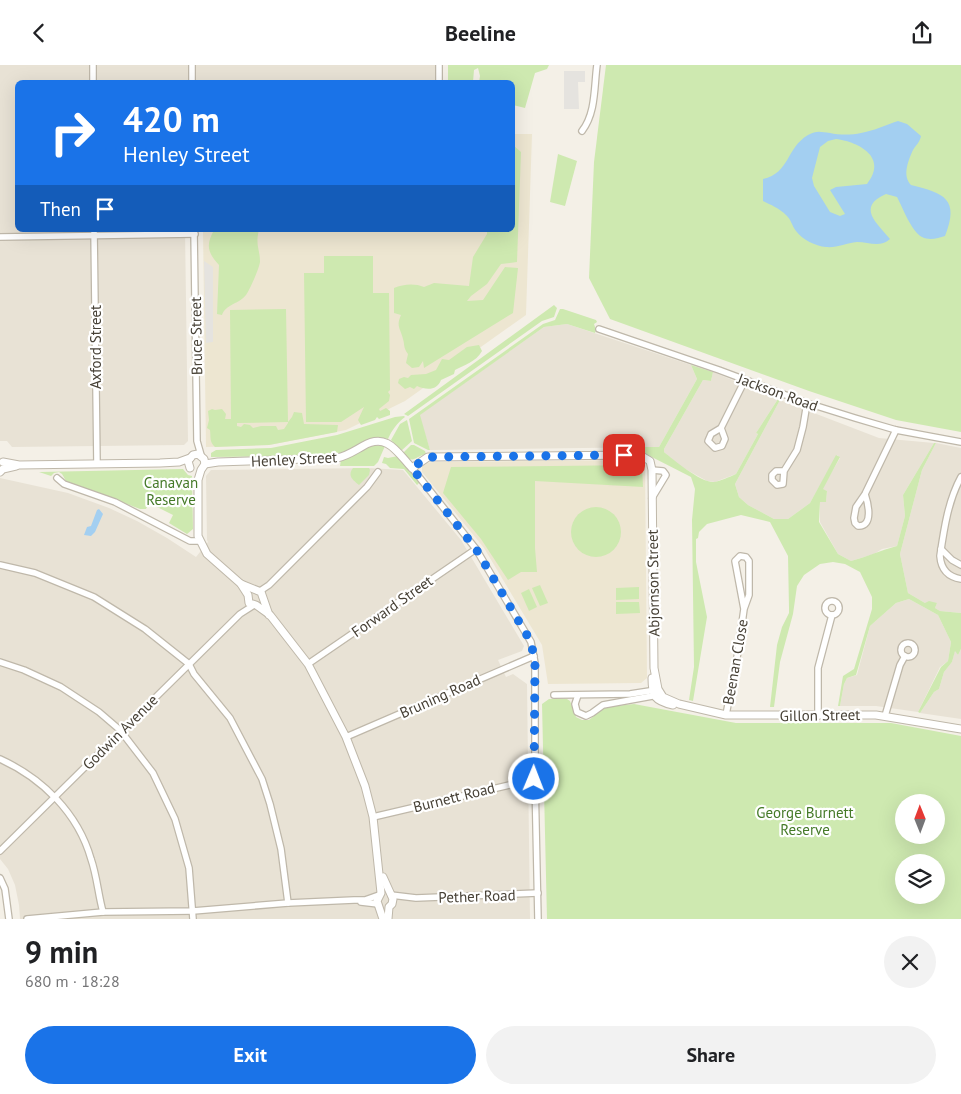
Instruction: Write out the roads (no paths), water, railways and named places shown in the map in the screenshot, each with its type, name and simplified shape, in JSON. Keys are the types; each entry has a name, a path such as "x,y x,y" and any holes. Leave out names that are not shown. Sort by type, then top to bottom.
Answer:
{"street":[{"path":"93,65 93,80"},
{"path":"192,65 192,80"},
{"path":"439,65 439,80"},
{"path":"582,131 591,113 597,65"},
{"path":"0,237 94,233 194,232"},
{"name":"Bruce Street","path":"194,232 197,441 199,464"},
{"name":"Axford Street","path":"94,233 97,463"},
{"name":"Jackson Road","path":"599,329 807,403 896,430 961,442"},
{"path":"721,428 744,380"},
{"path":"784,471 797,449 807,403"},
{"path":"865,494 868,502 868,519 867,523 863,526 858,526 854,518 856,507 865,494 896,430"},
{"name":"Bruce Street","path":"191,457 197,441"},
{"name":"Henley Street","path":"191,457 199,464 337,458 351,453 368,443 379,441 390,444 412,468"},
{"name":"Abjornson Street","path":"412,468 428,457 640,455 650,461 652,470 654,668 656,693"},
{"path":"179,462 191,457"},
{"path":"191,457 188,463 199,464"},
{"path":"1,462 19,465 179,462 199,464"},
{"path":"199,464 198,538 207,553 256,598 308,664 346,737 365,786 373,817 380,867 380,894 377,899 383,919"},
{"path":"412,468 476,549 531,642 534,656 536,698 534,779 538,919"},
{"name":"Abjornson Street","path":"652,470 663,471 666,475 652,498"},
{"name":"Godwin Avenue","path":"0,851 367,487 378,472"},
{"path":"961,477 955,487 947,516 940,562 945,571 954,578 961,579"},
{"path":"57,479 64,484 114,502 184,539 190,541 198,538"},
{"name":"Forward Street","path":"308,664 476,549"},
{"path":"941,549 952,561 961,565"},
{"name":"Beenan Close","path":"726,715 744,609 750,595 749,561 746,557 740,556 735,561 744,609"},
{"path":"0,565 34,573 94,597 145,629 189,664 194,674 230,718 262,779 281,849 288,903"},
{"path":"818,716 818,668 832,615"},
{"name":"Bruning Road","path":"346,737 534,656"},
{"path":"886,716 900,665 905,656"},
{"path":"0,662 24,670 62,687 99,713 120,731 153,773 175,819 189,868 193,919"},
{"path":"578,695 575,704 577,712 586,716 603,705 656,693"},
{"path":"554,695 656,693"},
{"name":"Gillon Street","path":"656,693 679,704 726,715 886,716 961,729"},
{"path":"0,759 32,776 55,796 79,830 91,857 103,912"},
{"name":"Burnett Road","path":"373,817 534,779"},
{"path":"380,867 393,902 388,919"},
{"path":"0,878 5,889 9,919"},
{"name":"Pether Road","path":"390,907 397,902 416,898 538,893"},
{"path":"27,919 103,912 193,911 288,903 354,900 380,894 390,894"},
{"name":"Pether Road","path":"390,894 416,898"},
{"path":"354,900 384,908 390,907"}],"water":[{"path":"898,121 907,124 921,136 909,159 906,173 908,181 911,185 940,195 950,206 951,214 945,236 931,239 922,237 914,230 897,197 886,194 872,204 871,210 875,221 890,239 878,244 857,242 826,247 814,244 802,237 786,215 763,201 763,179 772,176 778,171 795,147 808,135 814,132 857,134","holes":["836,139 862,148 868,153 873,159 874,166 873,175 867,184 836,187 830,190 845,214 840,216 830,212 814,186 812,178 820,147 828,141"]},
{"path":"99,509 103,514 95,532 91,536 84,535 87,527 91,526"}],"park label":[{"name":"Canavan Reserve","path":"171,490"},
{"name":"George Burnett Reserve","path":"805,820"}]}
